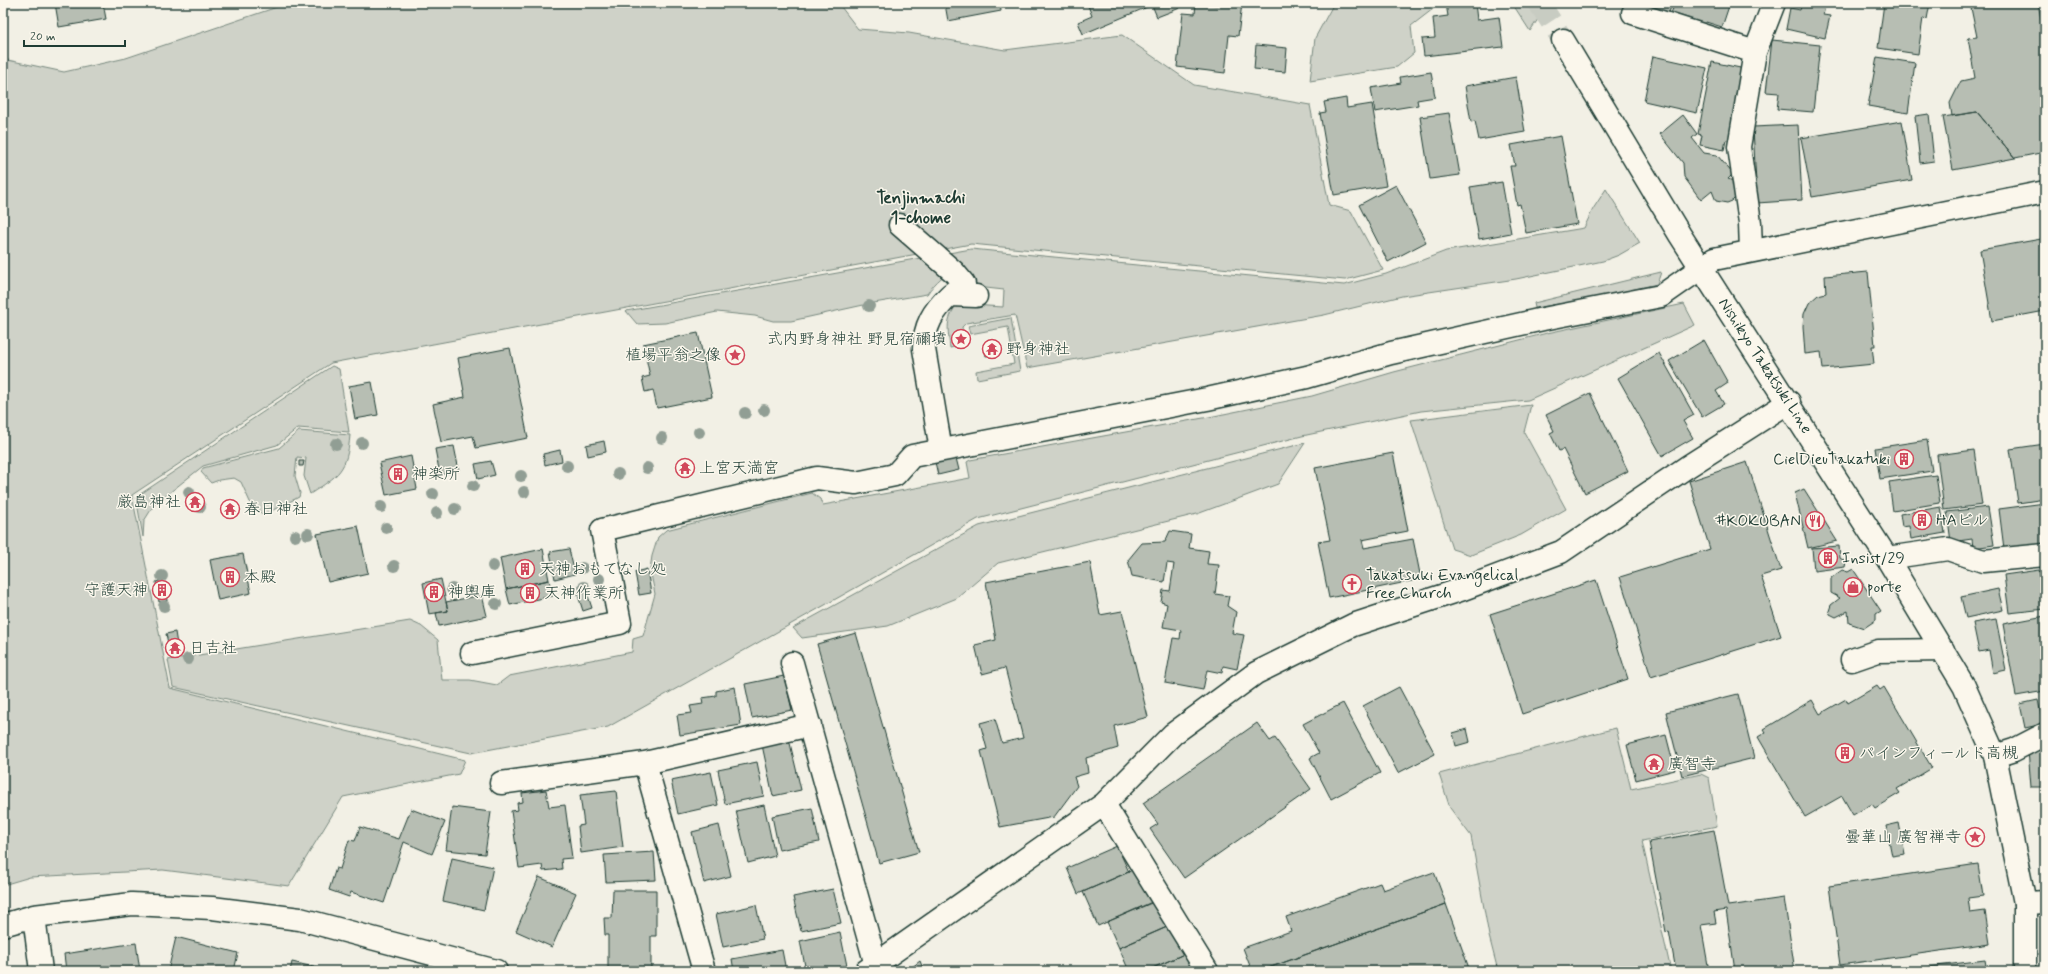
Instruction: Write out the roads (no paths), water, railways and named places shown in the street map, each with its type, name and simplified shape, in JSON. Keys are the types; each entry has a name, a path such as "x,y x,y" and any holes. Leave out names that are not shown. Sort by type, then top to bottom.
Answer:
{"street":[{"path":"1751,250 1750,223 1739,147 1756,52 1774,3"},
{"path":"1633,14 1756,52"},
{"name":"Nishikyo Takatsuki Line","path":"1563,40 1702,268 1789,402 1887,558 1964,686 1995,756 2035,902 2026,971"},
{"path":"472,653 620,623 602,530 817,478 856,483 894,475 912,456 1207,399 1307,377 1406,350 1544,319 1661,296 1714,259 1751,250 2045,192"},
{"path":"900,226 954,272 964,284 936,309 927,326 924,336 924,349 941,450"},
{"path":"950,296 976,296"},
{"path":"792,663 810,725 871,968 1104,804 1173,734 1256,673 1353,625 1463,588 1561,552 1687,467 1789,402"},
{"path":"1887,558 1948,549 1983,561 2045,555"},
{"path":"1852,660 1878,651 1943,650"},
{"path":"501,783 645,763 810,725"},
{"path":"1995,756 2014,750 2045,734"},
{"path":"645,763 704,971"},
{"path":"1104,804 1207,971"},
{"path":"3,925 34,916 132,904 212,908 300,919 496,971"},
{"path":"34,916 41,971"}],"tunnel":[{"path":"1539,3 1563,40"}],"place":[{"name":"式内野身神社 野見宿禰墳","path":"961,339"},
{"name":"野身神社","path":"992,349"},
{"name":"植場平翁之像","path":"735,355"},
{"name":"CielDieuTakatuki","path":"1904,459"},
{"name":"上宮天満宮","path":"685,468"},
{"name":"神楽所","path":"398,474"},
{"name":"厳島神社","path":"195,502"},
{"name":"春日神社","path":"230,509"},
{"name":"HAビル","path":"1922,520"},
{"name":"#KOKUBAN","path":"1815,521"},
{"name":"Insist/29","path":"1828,558"},
{"name":"天神おもてなし処","path":"525,569"},
{"name":"本殿","path":"230,577"},
{"name":"Takatsuki Evangelical Free Church","path":"1352,584"},
{"name":"porte","path":"1853,587"},
{"name":"守護天神","path":"162,590"},
{"name":"神輿庫","path":"434,592"},
{"name":"天神作業所","path":"530,593"},
{"name":"日吉社","path":"175,648"},
{"name":"パインフィールド高槻","path":"1845,753"},
{"name":"廣智寺","path":"1654,764"},
{"name":"曇華山 廣智禅寺","path":"1975,837"}],"district":[{"name":"Tenjinmachi 1-chome","path":"921,208"}]}
